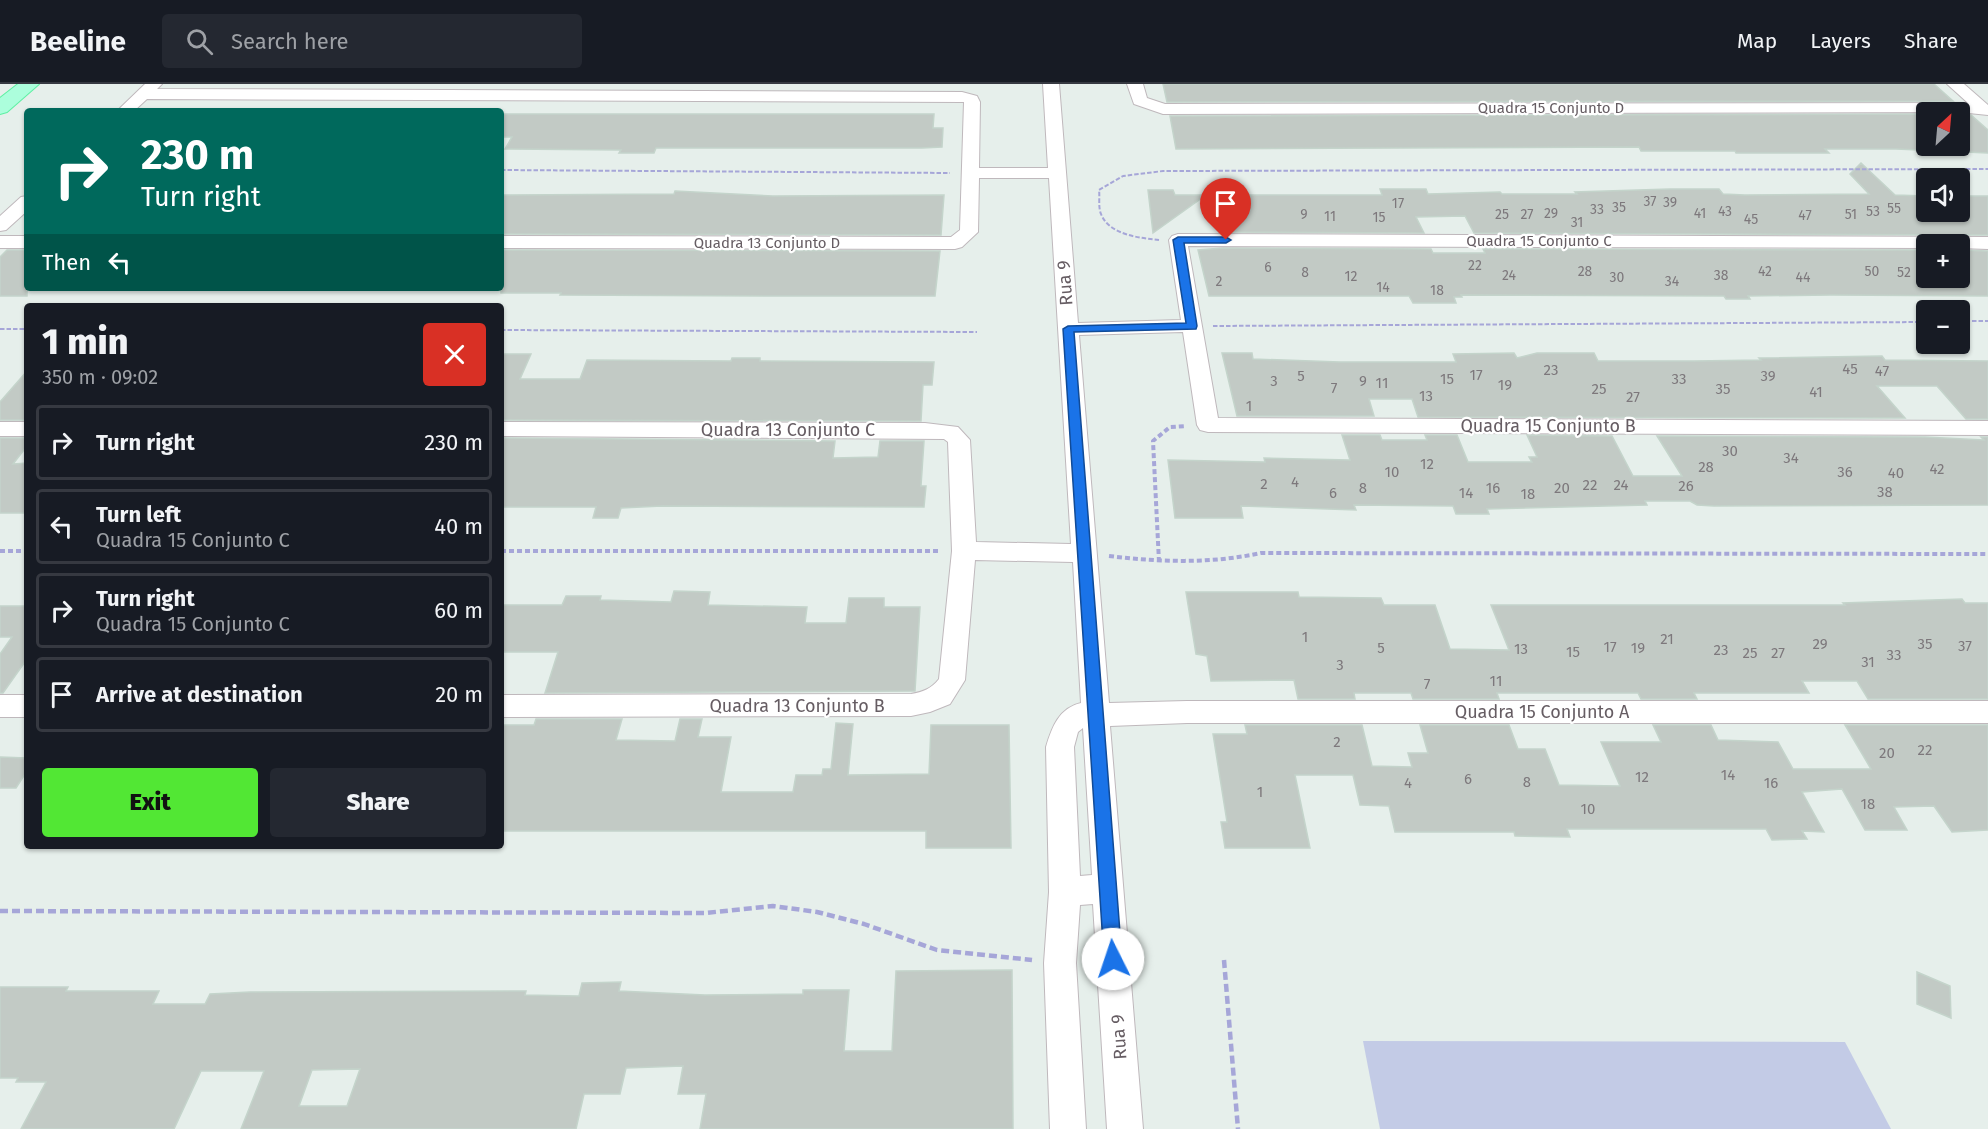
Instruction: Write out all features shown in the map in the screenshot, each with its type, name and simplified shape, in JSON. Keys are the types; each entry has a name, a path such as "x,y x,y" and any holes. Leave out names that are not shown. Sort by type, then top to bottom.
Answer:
{"main road":[{"path":"0,108 30,84"}],"street":[{"name":"Rua 9","path":"1051,84 1125,1129"},
{"name":"Quadra 15 Conjunto D","path":"1136,84 1140,101 1163,109 1985,110"},
{"path":"1955,84 1985,110"},
{"path":"128,108 149,89"},
{"name":"Quadra 13 Conjunto D","path":"149,89 962,97 969,98 972,102 969,232 955,243 504,242"},
{"path":"972,173 1057,173"},
{"path":"0,226 24,204"},
{"path":"1178,240 1208,425"},
{"name":"Quadra 15 Conjunto C","path":"1178,240 1988,243"},
{"path":"0,242 24,242"},
{"path":"1068,329 1192,326"},
{"name":"Quadra 15 Conjunto B","path":"1208,425 1988,428"},
{"path":"0,429 24,429"},
{"name":"Quadra 13 Conjunto C","path":"504,429 925,430 950,432 959,440 964,551"},
{"path":"964,551 1084,553"},
{"name":"Quadra 13 Conjunto B","path":"504,706 911,705 930,702 947,691 952,680 957,653 964,551"},
{"path":"0,706 24,706"},
{"name":"Quadra 15 Conjunto A","path":"1095,713 1988,712"},
{"path":"1068,1129 1060,963 1065,892 1060,747 1071,720 1079,715 1095,713"},
{"path":"1065,892 1108,888"}],"path":[{"path":"1178,240 1144,240 1115,229 1101,215 1099,190 1123,176 1163,171 1988,169"},
{"path":"504,170 972,173"},
{"path":"1970,321 1988,321"},
{"path":"1192,326 1916,322"},
{"path":"0,329 24,329"},
{"path":"504,330 977,332"},
{"path":"1159,562 1154,441 1170,427 1208,425"},
{"path":"0,551 24,551"},
{"path":"504,551 964,551"},
{"path":"1084,553 1159,562 1233,560 1261,552 1988,554"},
{"path":"0,911 705,913 773,906 817,912 846,919 937,950 1060,963"},
{"path":"1224,960 1238,1129"}],"shaded area":[{"path":"1363,1041 1845,1042 1891,1129 1380,1129"}],"building":[{"path":"1163,84 1934,84 1953,101 1167,102"},
{"path":"504,114 934,114 933,128 943,128 942,147 922,148 656,148 654,153 619,153 621,150 505,149 512,137 504,137"},
{"path":"1916,114 1916,150 1825,149 1829,153 1736,153 1735,151 1641,151 1639,147 1176,149 1170,116"},
{"path":"1970,115 1988,130 1988,153 1970,152"},
{"path":"1861,163 1895,195 1916,196 1916,222 1970,222 1970,196 1988,196 1988,235 1474,233 1465,216 1416,217 1424,233 1220,232 1212,195 1382,195 1380,189 1426,189 1428,194 1500,192 1502,194 1577,194 1575,192 1719,189 1723,194 1745,195 1869,194 1850,174"},
{"path":"1148,190 1173,190 1175,195 1206,195 1153,233"},
{"path":"675,191 773,196 944,195 941,235 504,234 504,195 674,194"},
{"path":"1223,248 1431,249 1433,253 1485,253 1483,249 1916,250 1916,288 1970,288 1970,250 1988,251 1988,296 1831,295 1748,296 1750,299 1726,299 1724,296 1461,295 1462,297 1454,297 1456,303 1413,303 1409,296 1209,296 1198,250"},
{"path":"7,250 24,250 24,291 27,291 27,296 0,296 0,257"},
{"path":"504,250 940,251 935,296 501,293 504,291"},
{"path":"1222,353 1252,353 1253,359 1340,362 1456,362 1453,354 1514,353 1517,358 1537,353 1594,353 1598,361 1761,360 1759,358 1882,356 1885,360 1988,361 1988,419 1966,419 1937,386 1877,386 1905,418 1418,417 1412,399 1369,399 1374,416 1237,416"},
{"path":"504,354 531,354 520,379 580,379 587,360 731,361 732,358 760,358 760,361 934,362 932,385 923,385 921,421 504,420"},
{"path":"24,374 24,420 0,420 0,402"},
{"path":"1342,435 1380,435 1382,440 1427,440 1425,435 1457,435 1468,462 1532,462 1529,457 1537,457 1527,435 1612,436 1633,476 1682,476 1657,436 1925,437 1984,440 1981,437 1988,437 1988,505 1714,506 1697,505 1690,501 1645,501 1647,505 1487,509 1489,514 1456,514 1453,506 1354,505 1356,510 1241,506 1243,518 1175,518 1168,460 1265,462 1264,458 1350,460"},
{"path":"0,438 24,438 24,450 13,464 24,463 24,513 0,513"},
{"path":"504,438 835,441 833,458 878,457 880,441 924,441 921,486 926,486 924,507 662,506 621,508 618,518 593,518 596,507 504,507"},
{"path":"674,591 710,592 708,605 807,607 805,623 846,623 849,598 884,598 884,607 920,607 915,691 545,693 558,652 504,652 504,605 562,605 566,596 601,596 600,600 671,602"},
{"path":"1186,592 1298,592 1299,597 1381,598 1384,605 1435,605 1450,649 1509,650 1491,605 1845,605 1843,603 1962,599 1965,603 1988,603 1988,699 1868,699 1857,681 1802,681 1809,693 1694,693 1697,699 1641,699 1638,693 1497,693 1499,699 1413,699 1411,693 1354,693 1355,699 1298,699 1294,680 1211,681 1207,656 1196,654"},
{"path":"0,606 24,606 24,663 3,693 0,693 0,654 12,637 0,637"},
{"path":"536,719 622,719 616,740 675,741 680,719 702,719 698,737 731,737 721,792 793,792 796,775 822,775 823,769 831,769 836,723 853,724 848,775 929,774 931,725 1009,725 1011,848 926,848 926,831 504,831 504,725 534,725"},
{"path":"1245,725 1362,725 1372,766 1412,767 1408,753 1428,753 1420,725 1509,725 1518,749 1545,749 1559,785 1620,786 1601,742 1661,742 1653,725 1711,725 1718,740 1778,742 1793,769 1871,769 1845,725 1988,725 1988,830 1952,832 1934,806 1894,807 1907,830 1865,830 1842,789 1802,792 1824,832 1802,831 1807,839 1772,840 1766,829 1567,829 1570,837 1515,836 1514,832 1395,832 1389,806 1360,805 1353,775 1295,775 1310,848 1225,848 1221,822 1227,822 1213,734 1247,734"},
{"path":"0,757 24,758 24,776 16,788 0,788"},
{"path":"1012,970 1013,1129 700,1129 706,1094 678,1094 683,1066 626,1068 620,1094 584,1094 576,1129 241,1129 264,1071 201,1071 174,1129 21,1129 46,1082 16,1082 18,1078 0,1078 0,987 68,987 66,991 159,991 153,1004 205,1004 210,994 250,992 526,991 525,995 579,996 582,983 621,982 619,991 705,995 803,994 803,990 849,990 844,1051 892,1051 896,971","holes":["360,1069 347,1106 299,1106 312,1070"]},
{"path":"1917,972 1950,986 1951,1018 1917,1004"}],"route":[{"path":"1113,959 1068,329 1192,326 1178,240 1226,240"}]}
